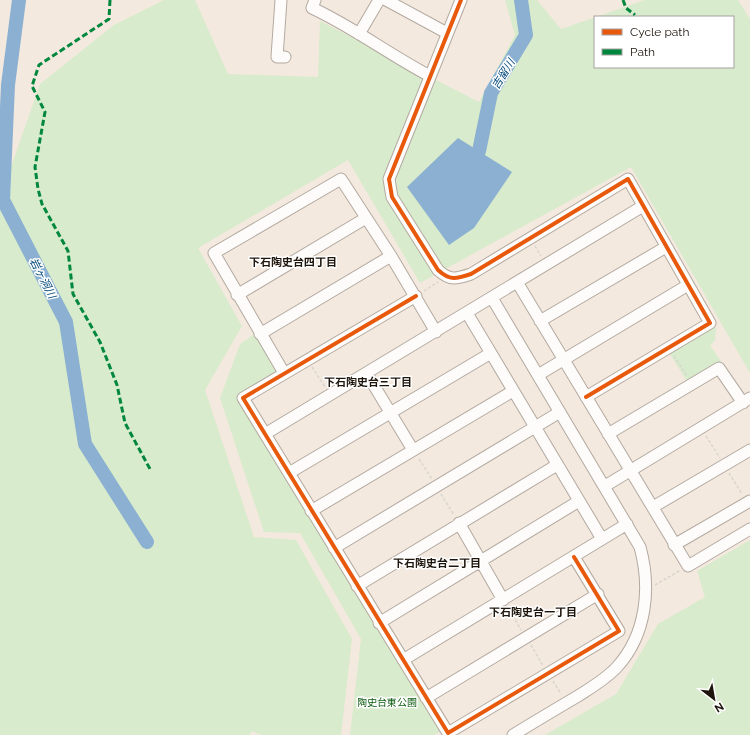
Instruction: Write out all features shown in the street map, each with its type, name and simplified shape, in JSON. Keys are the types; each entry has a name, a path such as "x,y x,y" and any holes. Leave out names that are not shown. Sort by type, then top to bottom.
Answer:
{"street":[{"path":"281,0 277,57 285,57"},
{"path":"315,0 312,8 339,21 430,76"},
{"path":"359,34 379,0"},
{"path":"386,0 447,33"},
{"path":"460,0 389,179 389,188 392,197 438,270 446,277 457,278 471,274 628,180 710,323 586,397"},
{"path":"284,373 237,295 214,253 341,179 416,296 436,332"},
{"path":"266,434 643,206"},
{"path":"237,295 366,218"},
{"path":"540,321 666,247"},
{"path":"260,334 391,256"},
{"path":"517,282 688,566 750,529"},
{"path":"538,375 688,285"},
{"path":"416,296 243,398 379,623 448,733 619,631 598,594 574,557"},
{"path":"492,298 640,547 645,566 647,589 645,608 636,637 618,667 602,681 513,735"},
{"path":"467,313 602,539"},
{"path":"289,473 491,353"},
{"path":"605,486 746,400 719,368 608,434"},
{"path":"367,374 413,450"},
{"path":"311,511 513,391"},
{"path":"334,548 560,412"},
{"path":"653,507 750,450"},
{"path":"357,586 557,465"},
{"path":"379,623 579,501"},
{"path":"674,545 750,501"},
{"path":"459,523 503,600"},
{"path":"403,660 627,524"},
{"path":"426,698 598,594"}],"path":[{"path":"530,238 546,264"},
{"path":"416,296 446,277"},
{"path":"669,348 692,384"},
{"path":"308,360 330,396"},
{"path":"647,589 688,566"},
{"path":"503,600 567,703"}],"green space":[{"path":"164,0 195,0 228,74 318,77 320,21 479,102 515,35 505,0 537,0 561,29 594,17 594,68 734,68 734,16 599,16 645,0 738,0 750,19 750,373 631,167 420,283 348,160 198,248 242,326 205,390 254,537 296,540 352,639 341,735 261,735 252,731 250,735 0,735 0,179 12,164 40,84 114,25"},
{"path":"713,324 716,329 715,341 710,345 722,363 688,383 668,351"},
{"name":"陶史台東公園","path":"256,333 280,372 239,397 443,731 433,735 350,735 361,639 300,533 264,532 220,398 240,344"},
{"path":"750,540 750,735 545,735 616,694 658,624 705,597 697,571"}],"water":[{"path":"458,138 512,172 474,228 449,245 407,187"}],"waterway":[{"name":"岩ヶ洞川","path":"19,0 8,85 3,200 66,322 85,444 147,542"},
{"name":"吉留川","path":"479,151 491,93 526,35 521,0"}],"marked path":[{"path":"110,0 109,19 39,65 32,86 45,112 35,167 42,204 68,251 73,294 100,342 117,385 125,423 150,469"},
{"path":"623,0 626,8 635,15"}],"cycle path":[{"path":"461,0 389,179 392,197 438,270 442,274 453,278 471,274 628,179 710,323 586,397"},
{"path":"416,296 243,398 448,733 619,631 574,557"}],"district":[{"name":"下石陶史台四丁目","path":"293,262"},
{"name":"下石陶史台三丁目","path":"368,382"},
{"name":"下石陶史台二丁目","path":"437,563"},
{"name":"下石陶史台一丁目","path":"533,612"}]}
